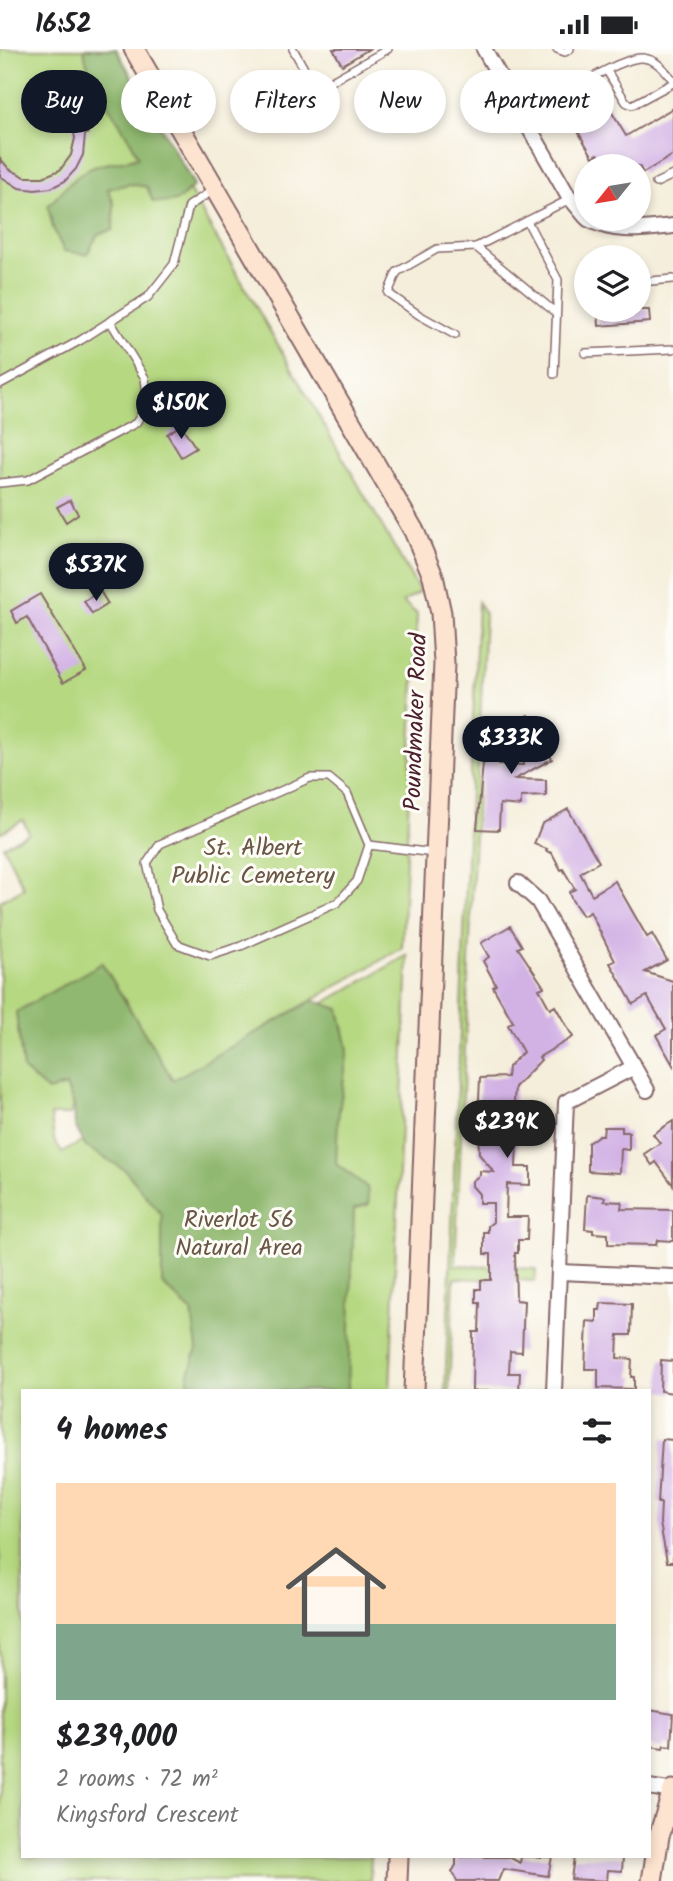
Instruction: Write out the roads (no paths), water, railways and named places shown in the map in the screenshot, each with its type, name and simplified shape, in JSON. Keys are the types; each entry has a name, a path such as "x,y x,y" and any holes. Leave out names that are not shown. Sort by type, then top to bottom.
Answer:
{"street":[{"name":"Poundmaker Road","path":"134,49 414,531 433,576 442,613 444,663 414,1389"},
{"path":"485,49 497,70"},
{"path":"532,133 574,202"},
{"path":"651,228 673,226"},
{"path":"518,883 538,901 647,1090"},
{"path":"554,1389 566,1102 634,1067"},
{"path":"560,1272 673,1277"},
{"path":"651,1787 673,1791 659,1836 652,1881"},
{"path":"397,1881 398,1858"}],"lane":[{"path":"293,49 316,90 388,49"},
{"path":"557,49 570,49"},
{"path":"609,70 621,62 642,58 658,63 673,82 632,105 626,102 614,82"},
{"path":"656,183 673,175"},
{"path":"0,384 148,297 174,264 189,206 214,189"},
{"path":"455,335 419,316 388,293 397,272 437,249 476,247 571,198"},
{"path":"527,221 558,280 554,374"},
{"path":"476,247 556,313"},
{"path":"651,281 673,279"},
{"path":"0,483 28,480 136,423 148,403 145,378 110,321"},
{"path":"585,353 673,349"},
{"path":"310,778 329,778 347,793 369,845 357,881 337,903 241,947 210,956 177,944 157,910 147,863 160,844 310,778"},
{"path":"369,845 435,853"}],"park label":[{"name":"St. Albert Public Cemetery","path":"253,861"},
{"name":"Riverlot 56 Natural Area","path":"239,1233"}]}
